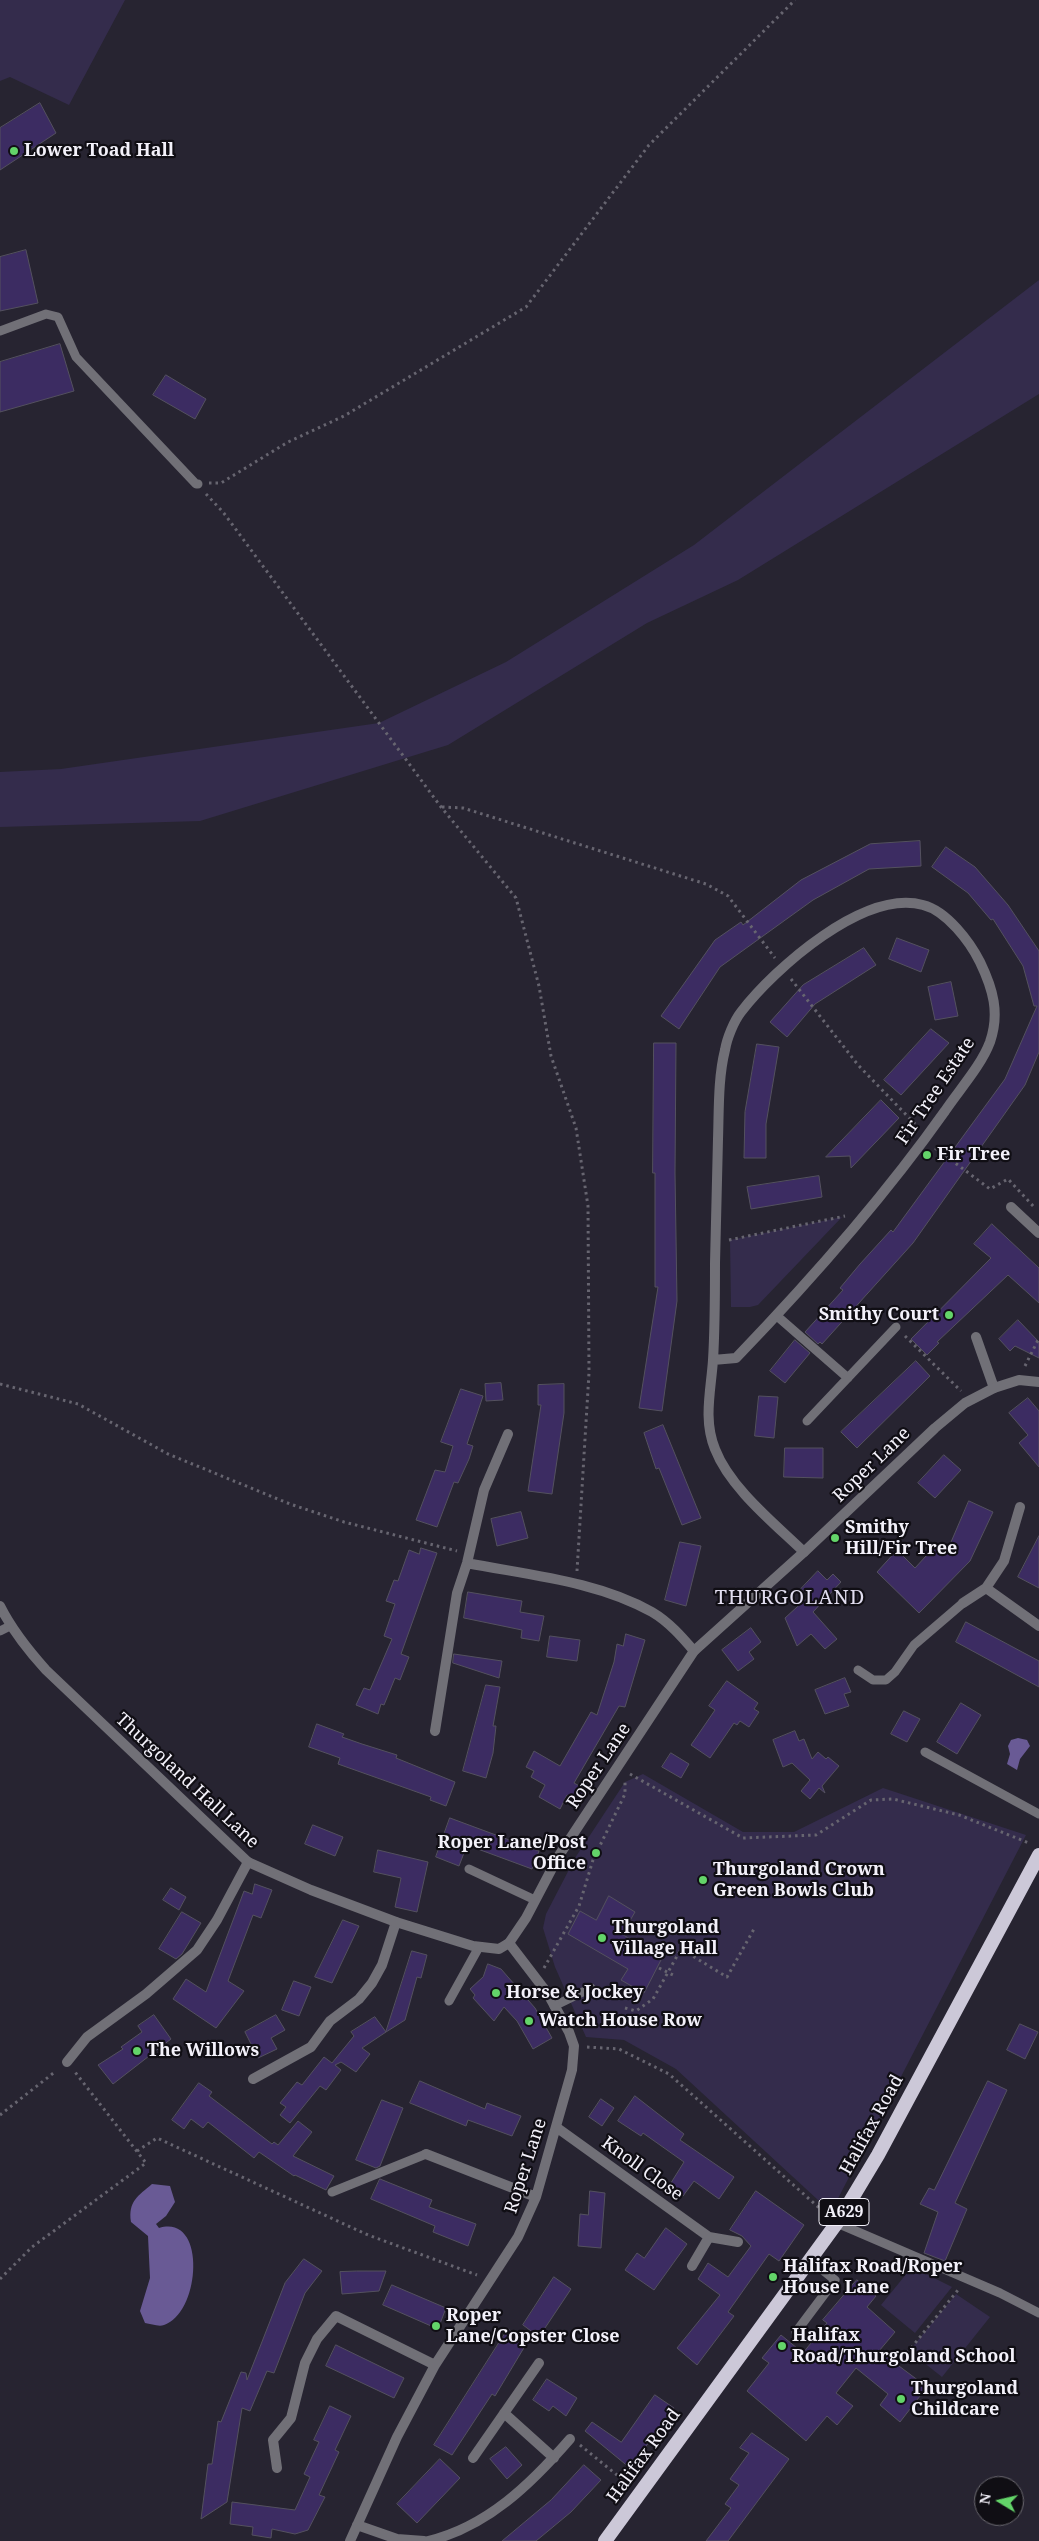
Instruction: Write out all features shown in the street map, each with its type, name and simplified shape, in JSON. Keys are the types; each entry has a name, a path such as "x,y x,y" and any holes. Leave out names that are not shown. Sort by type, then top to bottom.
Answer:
{"highway":[{"name":"Halifax Road","path":"605,2541 838,2221 883,2146 1035,1850"}],"street":[{"name":"Fir Tree Estate","path":"713,1360 736,1358 777,1316 870,1211 975,1067 989,1044 996,1017 992,986 976,955 948,920 925,905 892,903 863,911 820,938 775,975 738,1015 725,1050 719,1098 713,1360 708,1420 714,1448 729,1474 762,1511 804,1552"},
{"path":"1011,1207 1039,1233"},
{"path":"976,1337 994,1388"},
{"path":"1018,1380 1039,1382"},
{"name":"Roper Lane","path":"350,2541 397,2437 436,2365 518,2237 536,2197 572,2070 574,2046 569,2032 554,2006 509,1943 558,1857 694,1651 804,1552 935,1428 970,1400 994,1388 1018,1380"},
{"path":"435,1731 457,1593 468,1559 484,1490 508,1434"},
{"path":"963,1603 986,1588 1004,1561 1020,1507"},
{"path":"468,1559 576,1584 625,1600 652,1613 676,1631 694,1651"},
{"path":"986,1588 1039,1626"},
{"name":"Thurgoland Hall Lane","path":"0,1606 10,1626 46,1670 248,1862 311,1890 396,1922 479,1948 499,1949 509,1943"},
{"path":"67,2062 87,2037 146,1994 197,1950 217,1920 248,1862"},
{"path":"253,2079 311,2047 330,2021 359,1999 372,1983 382,1965 396,1922"},
{"name":"Knoll Close","path":"556,2127 709,2237 738,2242"},
{"path":"426,2154 536,2197"},
{"path":"692,2266 709,2237"},
{"path":"278,2468 273,2440 291,2418 305,2363 317,2339 336,2316 436,2365"},
{"path":"473,2458 539,2363"},
{"path":"504,2414 554,2458"},
{"path":"428,2541 452,2535 479,2521 531,2481 570,2439"},
{"path":"357,2525 397,2539 424,2541"}],"lane":[{"path":"0,332 46,314 58,317 76,357 198,484"},
{"path":"777,1316 848,1378"},
{"path":"807,1422 896,1327"},
{"path":"858,1670 873,1680 886,1680 895,1672 914,1644 963,1603"},
{"path":"0,1631 10,1626"},
{"path":"925,1752 1039,1814"},
{"path":"469,1869 535,1900"},
{"path":"449,2001 479,1948"},
{"path":"554,2006 592,1988"},
{"path":"332,2192 426,2154"},
{"path":"838,2221 1039,2313"},
{"path":"796,2332 835,2280 810,2260"}],"path":[{"path":"198,484 221,483 288,442 344,416 526,307 649,145 795,0"},
{"path":"198,484 223,512 442,807 516,898 539,986 551,1056 576,1128 587,1196 588,1373 576,1584"},
{"path":"716,1242 870,1211"},
{"path":"896,1327 970,1400"},
{"path":"1018,1380 1039,1338"},
{"path":"0,1384 78,1404 168,1454 290,1504 468,1559"},
{"path":"615,1771 646,1782 743,1838 816,1835 871,1800 893,1799 960,1815 1035,1850"},
{"path":"536,1979 579,1906 593,1860 625,1794 624,1778 615,1771"},
{"path":"625,2008 636,2010 653,1999 681,1949 727,1977 754,1929"},
{"path":"659,1968 673,1975"},
{"path":"574,2046 619,2048 669,2074 828,2216 838,2221"},
{"path":"0,2115 67,2062 146,2163 32,2247 0,2278"},
{"path":"137,2151 157,2138 368,2235 490,2280"},
{"path":"902,2358 966,2279"},
{"path":"570,2439 582,2446 640,2494"}],"shaded area":[{"path":"0,0 125,0 69,105 10,77 0,81"},
{"path":"1039,280 1039,394 738,580 647,623 448,745 200,821 0,827 0,772 61,769 379,723 506,662 694,545"},
{"path":"842,1217 758,1305 731,1307 730,1240"},
{"path":"1018,1738 1027,1740 1030,1746 1020,1759 1017,1770 1007,1764 1010,1754 1008,1746 1011,1740"},
{"path":"643,1774 743,1832 794,1832 883,1788 1026,1835 831,2212 676,2069 624,2040 586,2037 555,1967 543,1928 546,1914 575,1858 625,1782"},
{"path":"152,2184 170,2186 175,2202 166,2216 156,2224 159,2228 175,2227 185,2235 191,2249 193,2266 191,2285 186,2303 176,2317 160,2326 145,2323 140,2311 150,2278 148,2236 131,2222 130,2215 135,2200"},
{"path":"912,2267 952,2287 915,2333 881,2305"},
{"path":"956,2294 990,2317 942,2377 909,2351"}],"building":[{"name":"Lower Toad Hall","path":"40,103 56,133 0,170 0,128"},
{"path":"26,250 38,303 0,311 0,257"},
{"path":"60,344 74,391 0,412 0,362"},
{"path":"166,375 206,399 195,419 153,395"},
{"path":"920,841 921,866 869,869 813,900 720,967 679,1029 661,1016 715,940 741,922 743,925 801,880 870,844"},
{"path":"946,847 975,867 1008,905 1039,951 1039,1052 1025,1085 913,1243 822,1344 820,1342 818,1344 805,1332 843,1290 840,1288 860,1264 891,1230 893,1232 1005,1079 1037,1006 1034,1006 1023,966 993,919 991,920 968,893 932,867"},
{"path":"897,938 929,950 921,972 889,959"},
{"path":"864,948 876,965 815,1004 787,1037 770,1022 803,985"},
{"path":"951,982 958,1016 935,1020 928,987"},
{"path":"931,1029 949,1043 901,1095 884,1080"},
{"path":"654,1043 676,1043 675,1173 677,1301 662,1411 639,1408 658,1287 655,1287 655,1173 653,1173"},
{"path":"757,1044 779,1047 766,1124 766,1158 744,1158 745,1112"},
{"path":"881,1100 899,1118 851,1168 850,1156 826,1157"},
{"path":"819,1176 822,1197 751,1209 747,1187"},
{"path":"992,1224 1039,1268 1039,1303 1008,1275 937,1342 939,1343 927,1355 911,1339 991,1258 974,1244"},
{"path":"1018,1320 1039,1342 1039,1358 1015,1346 1010,1351 999,1339"},
{"path":"795,1340 810,1353 785,1383 770,1371"},
{"path":"916,1361 930,1376 857,1448 841,1432"},
{"path":"501,1383 503,1400 486,1401 485,1384"},
{"path":"564,1384 564,1413 552,1494 528,1491 541,1405 538,1405 538,1385"},
{"path":"461,1389 483,1396 467,1444 473,1446 469,1459 458,1483 454,1482 437,1527 416,1520 435,1470 445,1472 453,1446 441,1442"},
{"path":"759,1396 778,1397 774,1438 755,1436"},
{"path":"1028,1398 1039,1411 1039,1467 1019,1443 1028,1435 1009,1413"},
{"path":"663,1425 701,1518 682,1525 659,1468 656,1469 644,1433"},
{"path":"785,1448 823,1448 823,1478 784,1477"},
{"path":"944,1455 961,1470 935,1498 918,1483"},
{"path":"969,1501 993,1512 970,1561 919,1613 877,1572 897,1550 915,1568 937,1544 946,1553"},
{"path":"521,1512 528,1538 497,1546 491,1519"},
{"path":"1039,1536 1039,1588 1018,1577"},
{"path":"680,1542 701,1546 686,1606 665,1600"},
{"path":"421,1548 437,1553 401,1654 409,1657 400,1680 395,1678 384,1705 381,1704 378,1714 356,1705 364,1688 370,1690 392,1639 384,1636 395,1604 386,1601 394,1580 398,1581 409,1550 419,1554"},
{"path":"818,1571 827,1580 833,1574 841,1582 813,1612 837,1639 825,1649 811,1634 797,1646 785,1618 809,1596 801,1589"},
{"path":"468,1592 522,1601 520,1612 544,1616 539,1641 521,1638 522,1630 464,1618"},
{"path":"966,1622 1039,1661 1039,1687 956,1642"},
{"path":"751,1628 761,1642 749,1652 754,1659 738,1671 722,1650"},
{"path":"626,1634 645,1640 625,1707 619,1706 574,1783 585,1789 578,1801 567,1795 560,1809 539,1797 545,1785 531,1777 534,1771 526,1767 534,1751 560,1766 591,1712 597,1715 614,1662 617,1644 623,1646"},
{"path":"550,1636 580,1640 577,1661 547,1657"},
{"path":"454,1654 502,1661 499,1678 453,1663"},
{"path":"845,1678 851,1692 844,1694 849,1706 825,1714 815,1690"},
{"path":"727,1681 758,1703 754,1709 759,1712 749,1727 740,1721 737,1725 734,1723 710,1758 691,1745 715,1710 709,1706"},
{"path":"486,1685 500,1687 493,1726 496,1726 493,1753 486,1778 463,1771"},
{"path":"961,1703 981,1715 957,1754 937,1742"},
{"path":"904,1711 920,1719 907,1742 891,1734"},
{"path":"317,1724 344,1734 342,1737 397,1755 396,1758 455,1782 446,1806 430,1800 431,1797 338,1764 340,1758 309,1747"},
{"path":"795,1731 799,1741 804,1739 812,1759 818,1752 839,1766 822,1786 825,1793 819,1788 810,1799 801,1791 810,1780 792,1763 783,1767 773,1740"},
{"path":"671,1753 689,1764 681,1778 662,1767"},
{"path":"450,1818 539,1851 532,1869 467,1845 459,1866 436,1857"},
{"path":"313,1825 343,1837 335,1856 305,1844"},
{"path":"378,1850 428,1862 417,1912 395,1907 401,1878 374,1872"},
{"path":"255,1884 272,1890 261,1918 253,1915 228,1981 244,1991 216,2028 173,1999 186,1979 206,1992 244,1891 252,1894"},
{"path":"171,1888 186,1897 179,1910 163,1900"},
{"path":"609,1896 635,1912 622,1934 633,1941 631,1944 661,1960 644,1993 621,1980 628,1969 568,1934 580,1911 596,1920"},
{"path":"182,1912 201,1923 182,1954 176,1959 159,1949"},
{"path":"343,1920 359,1926 332,1983 315,1977"},
{"path":"412,1951 427,1955 421,1978 417,1977 405,2020 386,2032"},
{"path":"488,1964 501,1969 535,2008 552,2038 533,2049 517,2021 504,2007 494,2021 473,1998 475,1995 470,1989 483,1977"},
{"path":"294,1981 311,1987 299,2016 282,2010"},
{"path":"154,2015 171,2039 113,2084 98,2065 123,2049 121,2047 142,2032 138,2026"},
{"path":"276,2015 285,2030 271,2038 277,2049 258,2058 245,2032"},
{"path":"375,2017 386,2032 362,2048 370,2054 356,2072 341,2062 335,2065 341,2070 326,2090 320,2086 290,2123 280,2115 286,2107 280,2103 297,2082 302,2085 324,2057 332,2063 354,2036 351,2032"},
{"path":"1020,2024 1038,2032 1025,2059 1007,2050"},
{"path":"420,2081 485,2109 487,2103 521,2116 512,2136 468,2120 466,2126 410,2103"},
{"path":"988,2081 1007,2090 955,2203 967,2209 945,2261 924,2253 938,2212 920,2204 929,2188 934,2190"},
{"path":"199,2083 212,2092 209,2096 272,2144 274,2142 278,2145 298,2121 312,2132 293,2156 334,2176 326,2190 294,2176 259,2152 254,2158 208,2122 203,2128 191,2119 184,2129 172,2120"},
{"path":"635,2096 684,2134 680,2140 734,2177 719,2199 694,2181 683,2196 669,2186 684,2162 643,2133 641,2136 618,2121"},
{"path":"601,2099 614,2108 602,2126 589,2117"},
{"path":"382,2100 403,2108 380,2166 376,2168 356,2160"},
{"path":"380,2179 432,2200 429,2207 476,2224 468,2246 433,2232 435,2226 371,2199"},
{"path":"590,2191 605,2193 601,2248 578,2246 580,2214 588,2215"},
{"path":"756,2191 804,2225 779,2261 769,2254 728,2312 734,2316 697,2365 677,2348 720,2295 698,2279 708,2263 728,2277 751,2246 742,2236 730,2230"},
{"path":"666,2228 687,2244 654,2290 625,2270 637,2253 644,2258"},
{"path":"304,2259 322,2271 305,2293 274,2373 267,2371 250,2411 242,2408 227,2502 201,2519 208,2464 212,2464 218,2421 221,2422 241,2372 246,2373 247,2380 285,2283"},
{"path":"386,2271 379,2291 342,2294 340,2272"},
{"path":"554,2277 571,2289 539,2337 523,2325"},
{"path":"857,2280 876,2296 867,2307 895,2332 879,2351 927,2387 900,2422 880,2405 888,2394 856,2368 836,2393 853,2406 837,2425 827,2416 806,2441 747,2391 769,2363 762,2358 781,2335 803,2353 827,2323 823,2320"},
{"path":"392,2285 446,2308 438,2329 383,2305"},
{"path":"508,2329 528,2341 495,2396 492,2394 452,2455 434,2445"},
{"path":"336,2345 404,2378 394,2398 326,2366"},
{"path":"547,2379 577,2398 566,2416 553,2406 549,2411 533,2400"},
{"path":"655,2395 674,2408 630,2468 585,2431 592,2422 621,2442"},
{"path":"330,2406 351,2416 335,2450 339,2452 319,2495 325,2497 308,2530 295,2534 272,2529 271,2538 252,2535 253,2527 230,2524 232,2502 295,2510 310,2477 304,2474 319,2442 314,2440"},
{"path":"752,2433 789,2459 728,2541 706,2541 731,2508 725,2504 739,2485 730,2479 749,2453 740,2448"},
{"path":"506,2447 522,2465 507,2479 490,2459"},
{"path":"440,2459 460,2478 417,2523 397,2504"},
{"path":"584,2465 601,2480 571,2512 536,2541 502,2541 551,2500"}],"place":[{"name":"Lower Toad Hall","path":"14,151"},
{"name":"Fir Tree","path":"927,1155"},
{"name":"Smithy Court","path":"949,1315"},
{"name":"Smithy Hill/Fir Tree","path":"835,1538"},
{"name":"Roper Lane/Post Office","path":"596,1853"},
{"name":"Thurgoland Crown Green Bowls Club","path":"703,1880"},
{"name":"Thurgoland Village Hall","path":"602,1938"},
{"name":"Horse & Jockey","path":"496,1993"},
{"name":"Watch House Row","path":"529,2021"},
{"name":"The Willows","path":"137,2051"},
{"name":"Halifax Road/Roper House Lane","path":"773,2277"},
{"name":"Roper Lane/Copster Close","path":"436,2326"},
{"name":"Halifax Road/Thurgoland School","path":"782,2346"},
{"name":"Thurgoland Childcare","path":"901,2399"}],"district":[{"name":"THURGOLAND","path":"790,1598"}]}
